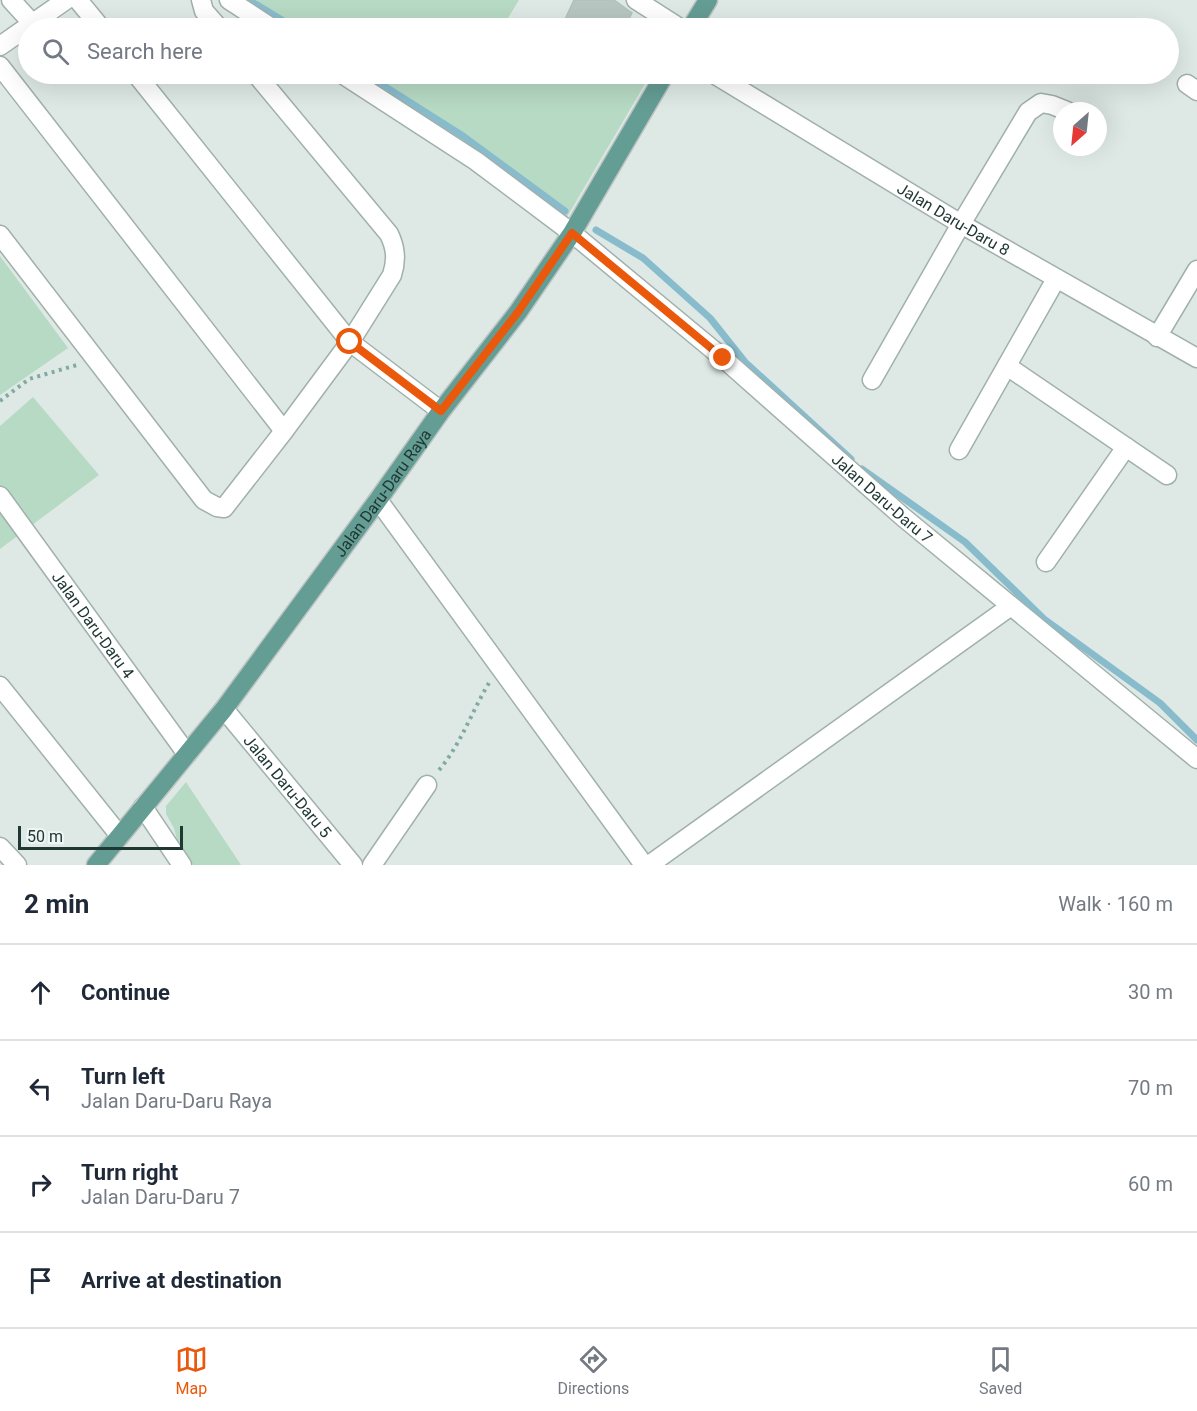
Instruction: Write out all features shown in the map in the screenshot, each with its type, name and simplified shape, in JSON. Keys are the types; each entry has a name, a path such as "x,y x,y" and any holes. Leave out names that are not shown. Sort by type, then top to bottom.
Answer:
{"main road":[{"path":"697,18 708,0"},
{"name":"Jalan Daru-Daru Raya","path":"96,865 224,708 441,411 518,312 572,233 659,84"}],"street":[{"path":"11,0 28,18"},
{"path":"38,18 66,0"},
{"path":"78,0 93,18"},
{"path":"201,0 204,11 210,18"},
{"path":"229,0 257,18"},
{"path":"636,0 664,18"},
{"path":"0,46 18,32"},
{"path":"0,66 284,431"},
{"path":"144,84 350,342 441,411"},
{"path":"0,235 197,493 217,507 224,507 350,342 392,275 395,264 393,242 389,234 264,84"},
{"name":"Jalan Daru-Daru 7","path":"357,84 476,161 572,233 723,358 903,518 1197,759"},
{"name":"Jalan Daru-Daru 8","path":"730,84 961,224 1197,358"},
{"path":"872,380 1028,112 1034,106 1045,103 1053,106"},
{"path":"1157,337 1197,270"},
{"path":"959,450 1056,279"},
{"path":"1007,366 1167,475"},
{"path":"1046,562 1126,447"},
{"name":"Jalan Daru-Daru 4","path":"0,496 187,754"},
{"path":"378,500 644,865"},
{"path":"649,865 1011,606"},
{"path":"0,686 120,836"},
{"name":"Jalan Daru-Daru 5","path":"224,708 353,865"},
{"path":"372,865 427,785"},
{"path":"143,807 182,865"},
{"path":"0,847 17,865"}],"path":[{"path":"0,401 29,379 95,360"},
{"path":"427,785 461,736 476,705 500,667"}],"green space":[{"path":"257,0 519,0 508,18 274,18 255,6"},
{"path":"372,84 645,84 567,217"},
{"path":"0,256 68,348 0,395"},
{"path":"33,397 99,475 0,549 0,426"},
{"path":"186,782 241,865 193,865 177,840 174,828 166,814 166,806"}],"building":[{"path":"574,0 614,0 632,13 629,18 566,18"}],"waterway":[{"path":"249,0 279,18"},
{"path":"381,84 463,136 565,211"},
{"path":"596,230 643,258 710,318 745,362 851,459"},
{"path":"862,469 965,542 1044,619 1160,703 1197,740"}],"route":[{"path":"350,342 441,411 518,312 572,233 723,358"}]}
